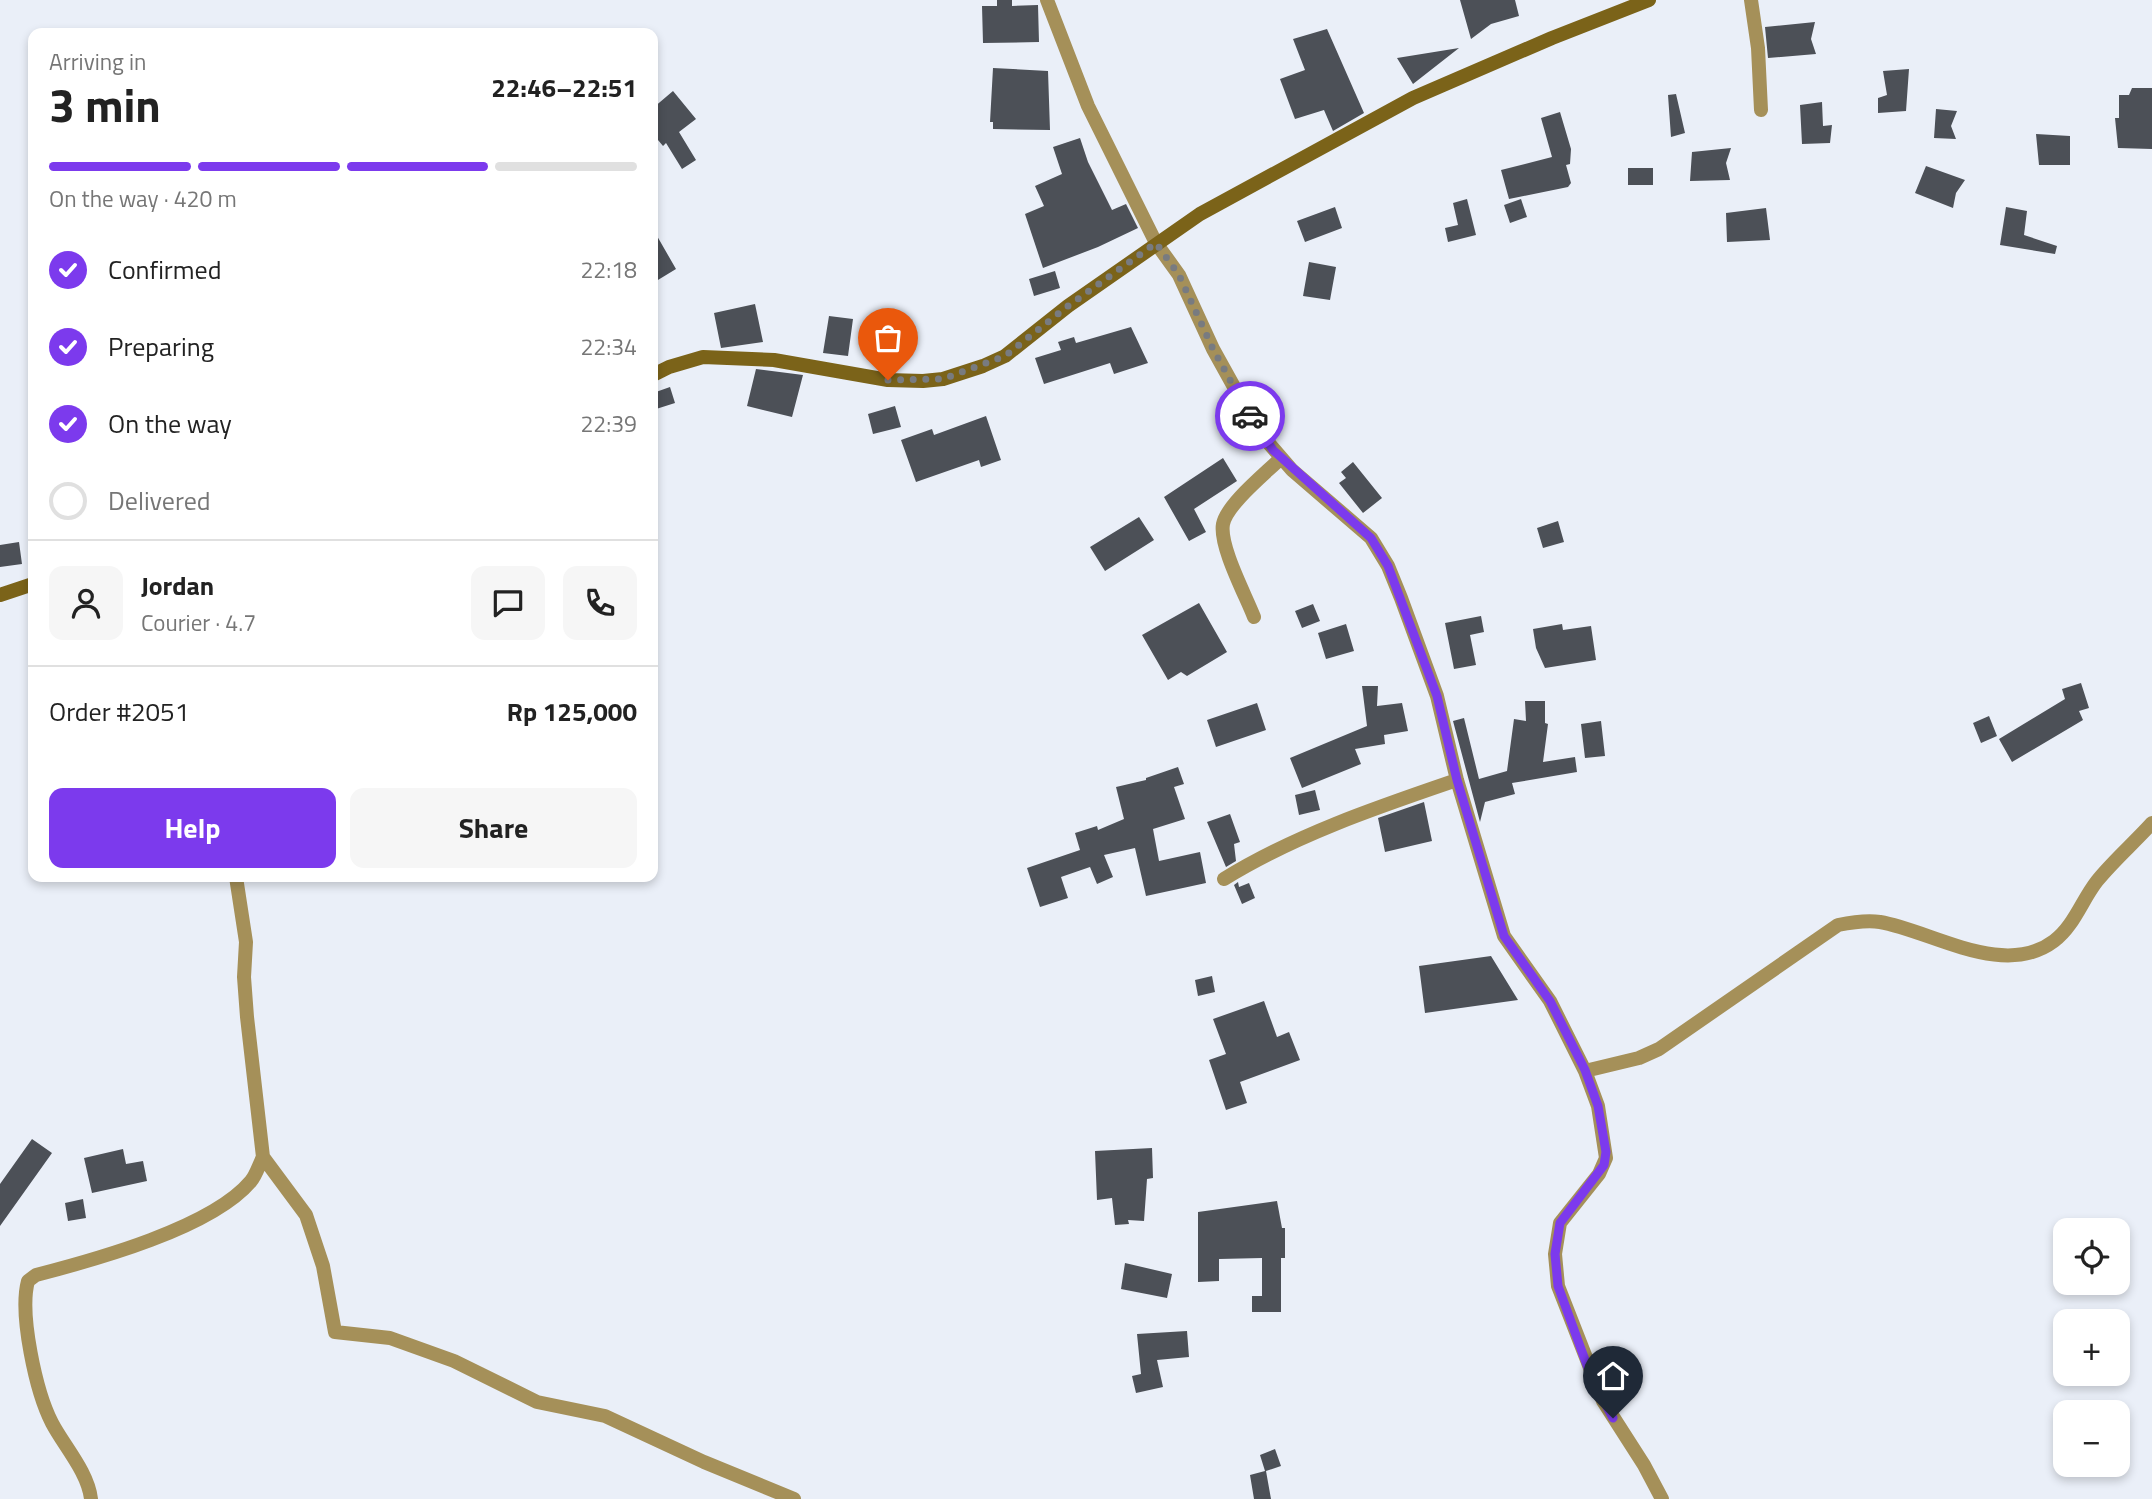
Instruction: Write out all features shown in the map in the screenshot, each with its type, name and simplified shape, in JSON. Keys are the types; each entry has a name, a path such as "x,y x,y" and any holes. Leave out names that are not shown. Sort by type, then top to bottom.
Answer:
{"main road":[{"path":"658,370 695,359 745,357 888,380 923,381 960,374 1005,356 1068,306 1200,215 1413,98 1648,0"},
{"path":"0,595 28,586"}],"street":[{"path":"1047,0 1088,106 1156,243 1179,275 1213,349 1259,432 1281,458 1371,538 1388,566 1437,696 1457,780 1504,936 1537,979 1585,1070 1604,1128 1606,1158 1598,1174 1560,1223 1555,1254 1558,1286 1592,1379 1662,1499"},
{"path":"1751,0 1758,48 1761,110"},
{"path":"1254,617 1223,539 1223,524 1229,510 1281,458"},
{"path":"1224,878 1254,860 1326,829 1457,780"},
{"path":"1585,1070 1639,1058 1659,1049 1838,925 1857,921 1881,922 1954,946 1988,953 2009,955 2040,949 2064,933 2095,883 2152,823"},
{"path":"237,882 246,942 244,977 247,1029 263,1157 306,1215 323,1266 335,1332 390,1338 454,1361 537,1402 605,1416 704,1462 794,1499"},
{"path":"91,1499 85,1480 51,1420 39,1392 28,1329 28,1281 36,1275 113,1255 211,1212 252,1180 263,1157"}],"building":[{"path":"997,0 1012,0 1012,6 1038,5 1039,42 983,43 982,6 997,6"},
{"path":"1460,0 1515,0 1519,16 1491,24 1471,39"},
{"path":"1815,22 1811,39 1816,54 1768,58 1765,27"},
{"path":"1327,29 1364,113 1333,131 1324,110 1295,119 1280,79 1305,70 1293,39"},
{"path":"1459,48 1413,84 1397,58"},
{"path":"993,68 1048,71 1050,130 993,129 993,122 990,122"},
{"path":"1909,69 1906,111 1878,113 1878,98 1887,95 1883,71"},
{"path":"2132,88 2152,88 2152,149 2118,148 2115,118 2119,118 2119,95 2129,95"},
{"path":"673,91 696,119 679,132 696,160 682,169 666,143 663,146 658,140 658,104"},
{"path":"1676,94 1685,133 1671,137 1668,95"},
{"path":"1822,102 1823,126 1832,125 1830,143 1802,144 1800,105"},
{"path":"1936,109 1957,111 1951,126 1956,139 1934,138"},
{"path":"1560,112 1571,149 1570,164 1566,165 1571,183 1568,187 1509,199 1501,170 1552,157 1541,118"},
{"path":"2036,134 2070,136 2070,165 2039,165"},
{"path":"1080,138 1088,162 1112,210 1126,204 1138,228 1043,268 1025,214 1044,206 1035,186 1062,174 1053,147"},
{"path":"1731,148 1726,163 1730,180 1690,181 1692,152"},
{"path":"1926,166 1965,180 1956,193 1953,208 1915,193"},
{"path":"1628,168 1653,168 1653,185 1628,185"},
{"path":"1467,199 1476,235 1448,242 1445,228 1458,225 1453,203"},
{"path":"1521,199 1527,217 1510,223 1504,205"},
{"path":"1335,207 1342,228 1305,242 1297,221"},
{"path":"2006,207 2027,211 2024,235 2057,246 2055,254 2000,245"},
{"path":"1766,208 1770,240 1727,242 1726,213"},
{"path":"658,238 676,269 658,280"},
{"path":"1309,262 1336,267 1330,300 1303,296"},
{"path":"1055,271 1060,288 1034,296 1029,279"},
{"path":"755,304 763,342 721,348 714,313"},
{"path":"829,316 853,319 848,356 823,353"},
{"path":"1131,327 1148,363 1114,374 1110,363 1044,384 1035,358 1061,350 1058,342 1074,337 1076,343"},
{"path":"756,369 803,375 792,417 747,406"},
{"path":"670,387 675,403 658,408 658,391"},
{"path":"895,406 901,427 873,434 868,414"},
{"path":"986,416 1001,460 981,467 979,460 916,482 901,440 932,429 934,435"},
{"path":"1223,458 1237,481 1194,509 1206,532 1189,541 1164,497"},
{"path":"1353,462 1382,498 1363,513 1339,483 1346,478 1341,472"},
{"path":"1139,517 1154,540 1105,571 1090,547"},
{"path":"1558,521 1564,542 1543,548 1537,528"},
{"path":"19,542 22,564 0,567 0,545"},
{"path":"1199,603 1227,652 1187,676 1181,672 1168,680 1142,635"},
{"path":"1313,604 1320,621 1302,628 1295,611"},
{"path":"1481,616 1484,632 1470,635 1476,665 1454,669 1445,623"},
{"path":"1346,624 1354,651 1326,659 1318,633"},
{"path":"1562,624 1563,630 1591,626 1596,660 1545,668 1536,648 1533,629"},
{"path":"2081,683 2089,708 2079,711 2083,720 2012,762 1999,739 2065,699 2062,689"},
{"path":"1362,686 1378,686 1377,706 1402,703 1408,731 1384,735 1385,744 1355,749 1361,764 1302,788 1290,758 1367,726"},
{"path":"1525,701 1545,701 1545,723 1548,724 1543,762 1575,757 1577,772 1512,783 1515,794 1485,802 1480,822 1453,721 1464,718 1479,779 1507,771 1514,719 1526,721"},
{"path":"1257,703 1266,730 1216,747 1207,720"},
{"path":"1989,716 1997,736 1981,743 1973,723"},
{"path":"1601,721 1605,756 1585,758 1581,724"},
{"path":"1178,767 1184,784 1174,787 1185,819 1153,829 1159,861 1200,852 1206,883 1146,896 1135,848 1104,855 1113,877 1097,884 1090,867 1061,877 1068,898 1040,907 1027,868 1080,850 1075,833 1097,826 1098,830 1124,819 1116,787 1146,780"},
{"path":"1315,790 1320,810 1299,815 1295,795"},
{"path":"1424,802 1432,841 1385,852 1378,818"},
{"path":"1230,814 1240,842 1234,844 1236,861 1226,867 1207,822"},
{"path":"1238,882 1239,887 1249,883 1255,898 1242,904 1234,885"},
{"path":"1491,956 1518,1000 1425,1013 1419,966"},
{"path":"1212,976 1215,992 1198,996 1195,980"},
{"path":"1264,1001 1277,1037 1289,1032 1300,1060 1240,1082 1247,1103 1226,1110 1209,1060 1226,1054 1213,1019"},
{"path":"32,1139 52,1153 0,1226 0,1184"},
{"path":"1152,1148 1153,1178 1147,1179 1144,1221 1128,1220 1129,1224 1115,1225 1112,1198 1097,1200 1095,1151"},
{"path":"123,1149 126,1164 143,1161 147,1181 92,1193 84,1158"},
{"path":"83,1199 86,1218 68,1221 65,1203"},
{"path":"1277,1201 1282,1228 1285,1228 1285,1258 1281,1258 1281,1312 1252,1312 1252,1296 1262,1296 1262,1258 1219,1259 1219,1281 1198,1282 1198,1212"},
{"path":"1125,1263 1172,1274 1167,1298 1121,1289"},
{"path":"1187,1331 1189,1357 1157,1360 1163,1387 1136,1393 1132,1376 1141,1374 1137,1334"},
{"path":"1275,1449 1281,1466 1266,1471 1271,1499 1254,1499 1250,1475 1265,1471 1260,1455"}],"way so far":[{"path":"888,380 943,379 1005,356 1068,306 1156,243 1179,275 1213,349 1250,416"}],"route":[{"path":"1250,416 1259,432 1292,470 1371,538 1388,566 1437,696 1457,780 1504,936 1550,1001 1585,1070 1604,1128 1606,1158 1598,1174 1560,1223 1555,1254 1558,1286 1592,1379 1613,1418"}]}
